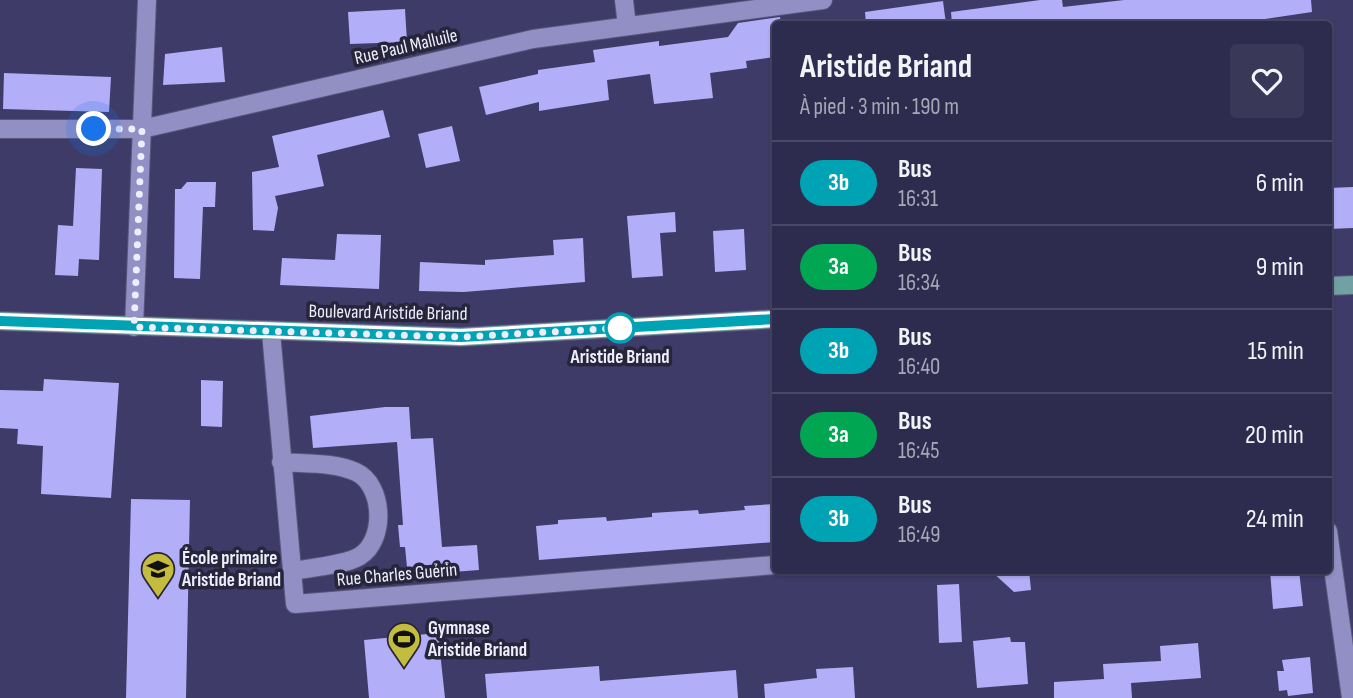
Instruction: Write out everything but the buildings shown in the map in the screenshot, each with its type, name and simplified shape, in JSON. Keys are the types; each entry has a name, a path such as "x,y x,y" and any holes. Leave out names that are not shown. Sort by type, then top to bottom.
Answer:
{"main road":[{"path":"1332,286 1353,285"},
{"name":"Boulevard Aristide Briand","path":"0,321 461,337 772,319"}],"street":[{"path":"134,327 147,0"},
{"path":"624,0 627,26"},
{"name":"Rue Paul Malluile","path":"0,129 142,129 533,39 823,0"},
{"name":"Rue Charles Guérin","path":"271,332 295,604 772,565"},
{"path":"281,462 343,467 358,473 375,491 378,505 372,541 365,553 347,561 292,571"},
{"path":"1332,560 1351,698"}],"bus line":[{"name":"3b","path":"0,321 461,337 772,319"}],"place":[{"name":"Aristide Briand","path":"620,328"},
{"name":"École primaire Aristide Briand","path":"158,599"},
{"name":"Gymnase Aristide Briand","path":"404,669"}],"route":[{"path":"94,129 142,129 134,327 461,337 620,328"}]}
